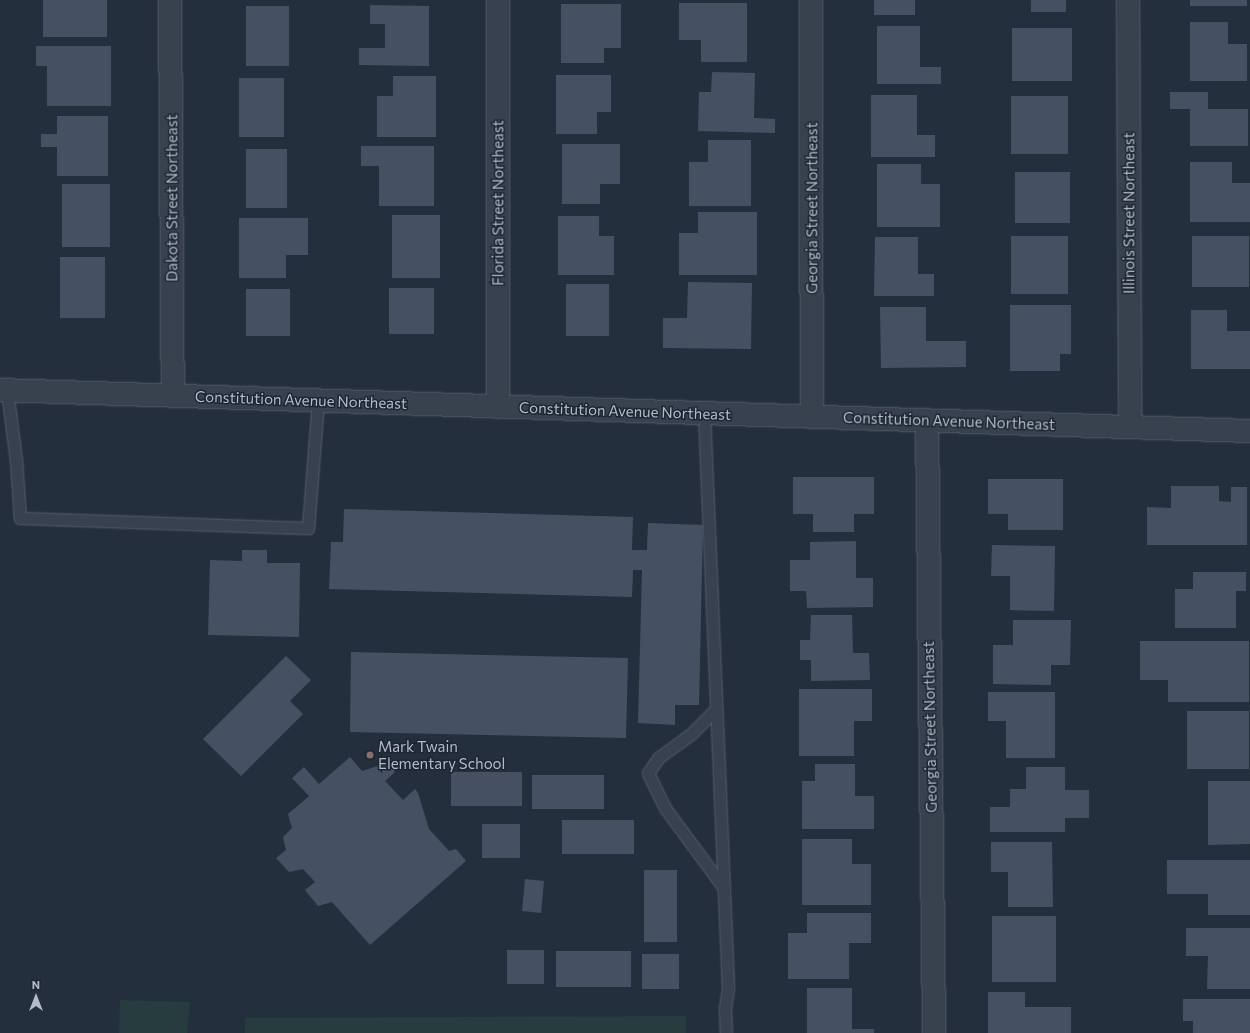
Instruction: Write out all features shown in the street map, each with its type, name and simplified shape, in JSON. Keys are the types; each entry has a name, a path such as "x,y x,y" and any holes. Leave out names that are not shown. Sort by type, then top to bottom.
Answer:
{"street":[{"name":"Dakota Street Northeast","path":"170,0 173,396"},
{"name":"Florida Street Northeast","path":"498,0 498,407"},
{"name":"Georgia Street Northeast","path":"811,0 812,416"},
{"name":"Illinois Street Northeast","path":"1128,0 1130,426"},
{"name":"Constitution Avenue Northeast","path":"4,390 1250,431"},
{"name":"Georgia Street Northeast","path":"927,420 934,1033"}],"lane":[{"path":"4,390 16,460 20,518 308,528 318,401"},
{"path":"704,413 728,989 725,1008 726,1033"},
{"path":"716,709 691,734 659,757 648,773 665,808 724,888"}],"green space":[{"path":"120,1000 190,1002 187,1033 119,1033"},
{"path":"686,1016 686,1033 245,1033 245,1018"}],"building":[{"path":"43,0 107,0 107,37 43,37"},
{"path":"874,0 915,0 915,15 874,15"},
{"path":"1031,0 1066,0 1066,12 1031,12"},
{"path":"1190,0 1247,0 1247,6 1190,6"},
{"path":"679,3 747,3 747,62 701,62 701,40 679,40"},
{"path":"561,4 621,4 621,48 604,48 604,63 561,63"},
{"path":"370,5 429,6 429,66 359,65 359,48 385,48 385,24 370,24"},
{"path":"246,6 289,6 289,66 246,66"},
{"path":"1190,22 1228,22 1228,44 1247,44 1247,81 1190,81"},
{"path":"877,26 920,26 920,67 941,67 941,84 877,84"},
{"path":"1012,28 1072,28 1072,81 1012,81"},
{"path":"36,46 111,46 111,106 47,106 47,66 36,66"},
{"path":"712,72 755,73 754,118 775,119 775,133 698,131 699,92 711,92"},
{"path":"556,75 611,75 611,112 597,112 597,134 556,134"},
{"path":"393,76 436,76 436,137 377,137 377,96 393,96"},
{"path":"239,78 284,78 284,137 239,137"},
{"path":"1170,92 1208,92 1208,109 1248,109 1248,146 1190,146 1190,109 1170,109"},
{"path":"871,95 917,95 917,135 935,135 935,157 871,157"},
{"path":"1011,96 1068,96 1068,154 1011,154"},
{"path":"57,116 108,116 108,176 57,176 57,147 41,147 41,134 57,134"},
{"path":"708,140 751,140 751,206 689,206 689,162 708,162"},
{"path":"562,144 620,144 620,184 600,184 600,204 562,204"},
{"path":"361,146 434,146 434,206 379,206 379,166 361,166"},
{"path":"246,149 287,149 287,208 246,208"},
{"path":"1190,162 1232,162 1232,183 1250,183 1250,222 1190,222"},
{"path":"877,164 921,164 921,184 940,184 940,227 877,227"},
{"path":"1015,172 1070,172 1070,223 1015,223"},
{"path":"62,184 110,184 110,247 62,247"},
{"path":"698,212 757,212 757,275 679,275 679,233 698,233"},
{"path":"392,215 440,215 440,278 392,278"},
{"path":"558,216 599,216 599,236 614,236 614,275 558,275"},
{"path":"239,218 308,218 308,255 286,255 286,278 239,278"},
{"path":"1011,236 1068,236 1068,294 1011,294"},
{"path":"1192,236 1249,236 1249,287 1192,287"},
{"path":"875,237 918,237 918,274 934,274 934,296 874,296"},
{"path":"60,257 105,257 105,318 60,318"},
{"path":"688,282 752,283 751,349 663,348 663,318 687,318"},
{"path":"566,284 609,284 609,336 566,336"},
{"path":"389,288 434,288 434,334 389,334"},
{"path":"246,289 290,289 290,336 246,336"},
{"path":"1010,305 1071,305 1071,354 1060,354 1060,371 1010,371"},
{"path":"880,307 926,307 926,341 966,341 966,367 881,368"},
{"path":"1191,310 1227,310 1227,331 1250,331 1250,369 1191,369"},
{"path":"793,477 874,477 874,514 854,514 854,532 813,532 813,514 793,514"},
{"path":"988,479 1063,479 1063,530 1008,530 1008,514 988,514"},
{"path":"1171,486 1219,486 1219,501 1231,502 1231,487 1247,487 1247,545 1147,545 1147,507 1171,508"},
{"path":"344,509 633,517 632,550 647,550 648,523 703,525 699,705 675,705 675,725 638,723 642,570 633,570 632,597 329,589 331,542 343,542"},
{"path":"856,541 856,578 873,578 873,607 807,608 806,591 790,591 790,560 810,560 810,542"},
{"path":"992,545 1055,546 1054,611 1010,610 1010,576 991,576"},
{"path":"242,550 267,550 267,563 300,563 299,637 208,635 210,560 242,561"},
{"path":"1193,572 1246,572 1246,591 1236,591 1236,628 1175,628 1175,589 1193,589"},
{"path":"811,615 852,615 853,653 869,653 870,680 811,681 811,660 800,660 800,640 810,640"},
{"path":"1013,620 1071,620 1070,665 1051,665 1051,685 993,684 993,645 1013,645"},
{"path":"1140,641 1249,641 1249,702 1168,702 1168,680 1140,680"},
{"path":"351,652 628,658 626,738 350,732"},
{"path":"286,656 311,680 290,701 303,714 241,776 203,739"},
{"path":"799,689 872,689 872,721 854,721 854,756 799,756"},
{"path":"988,692 1055,692 1055,758 1006,758 1006,721 988,721"},
{"path":"1187,711 1249,711 1249,769 1187,769"},
{"path":"350,757 362,771 387,763 391,760 395,772 385,781 403,800 415,789 418,793 429,829 449,851 456,849 466,861 370,945 332,902 318,906 305,890 315,882 303,869 289,872 276,858 286,850 283,837 292,828 288,814 309,796 292,778 304,767 319,784"},
{"path":"815,764 855,764 855,796 874,796 874,829 802,829 802,781 815,781"},
{"path":"1026,767 1065,767 1065,790 1089,790 1089,818 1065,818 1065,832 990,832 990,807 1010,807 1010,789 1026,789"},
{"path":"451,772 522,772 522,806 451,806"},
{"path":"532,775 604,775 604,809 532,809"},
{"path":"1208,781 1250,781 1250,844 1208,845"},
{"path":"562,820 634,820 634,854 562,854"},
{"path":"482,824 520,824 520,858 482,858"},
{"path":"802,839 852,839 852,864 871,864 871,905 802,905"},
{"path":"991,842 1052,842 1053,907 1008,907 1008,872 991,872"},
{"path":"1167,860 1250,860 1250,915 1208,915 1208,894 1167,894"},
{"path":"644,870 677,870 677,942 644,942"},
{"path":"525,879 544,881 541,913 522,911"},
{"path":"807,913 871,913 871,943 849,943 849,979 788,979 788,933 807,933"},
{"path":"992,916 1056,916 1056,982 992,982"},
{"path":"1186,928 1250,928 1250,989 1207,989 1208,956 1186,956"},
{"path":"507,950 544,950 544,984 507,984"},
{"path":"556,951 631,951 631,987 556,987"},
{"path":"642,954 679,954 679,989 642,989"},
{"path":"807,988 852,988 852,1029 874,1029 874,1033 807,1033"},
{"path":"988,992 1025,992 1025,1007 1071,1007 1071,1033 988,1033"},
{"path":"1183,999 1250,999 1250,1033 1193,1033 1193,1021 1183,1021"}],"place":[{"name":"Mark Twain Elementary School","path":"370,755"}]}
